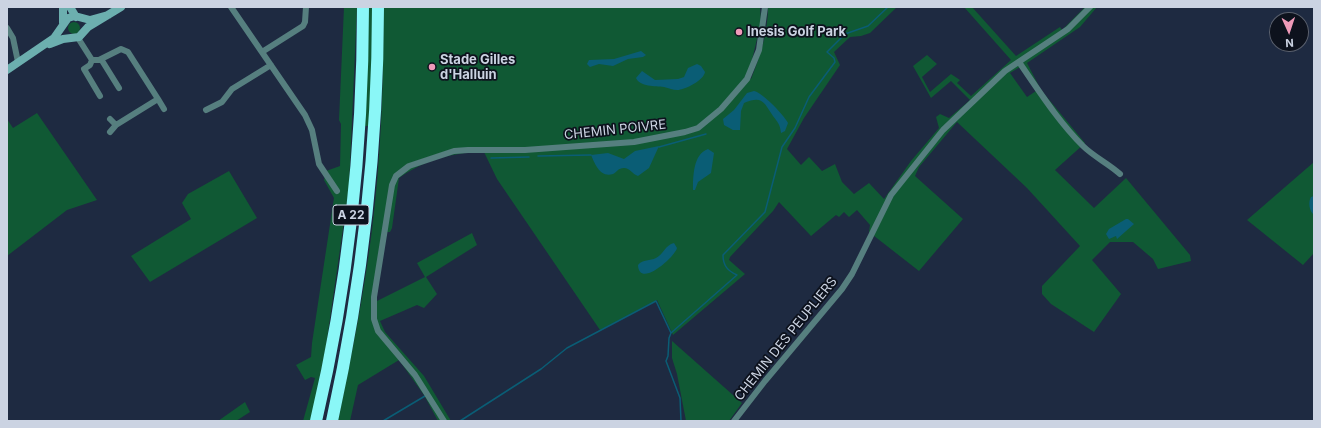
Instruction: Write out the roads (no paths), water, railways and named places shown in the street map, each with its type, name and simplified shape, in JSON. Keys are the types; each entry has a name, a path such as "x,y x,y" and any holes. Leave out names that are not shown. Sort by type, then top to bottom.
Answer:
{"highway":[{"name":"A 22","path":"316,421 333,338 351,218 360,111 363,7"},
{"name":"A 22","path":"332,421 350,329 365,225 375,118 378,7"}],"main road":[{"path":"63,7 63,25 65,35 75,38"},
{"path":"70,7 84,24 84,31"},
{"path":"38,49 60,40 75,38 121,7"},
{"path":"7,70 54,38 69,17 93,20 108,15"}],"street":[{"path":"231,7 306,115 312,130 319,164 326,177 337,190"},
{"path":"262,52 303,26 305,22 306,7"},
{"name":"CHEMIN POIVRE","path":"444,421 413,372 378,331 374,319 374,297 392,185 396,176 409,166 460,150 525,150 629,142 685,132 698,128 721,109 740,89 749,75 761,41 765,7"},
{"name":"CHEMIN DES PEUPLIERS","path":"734,421 765,380 845,286 889,198 910,169 948,125 1005,71 1068,29 1090,7"},
{"path":"7,28 13,38 18,62"},
{"path":"75,38 92,60"},
{"path":"92,60 101,59 118,50 128,52 164,109"},
{"path":"101,59 119,88"},
{"path":"92,60 90,65 84,69 100,96"},
{"path":"1019,62 1071,134 1093,156 1110,165 1120,174"},
{"path":"206,110 222,102 232,89 271,65"},
{"path":"110,132 116,125 139,113 158,99"},
{"path":"110,119 116,125"}],"water":[{"path":"641,51 646,55 643,57 628,59 613,66 599,64 590,67 587,64 589,60 614,59"},
{"path":"697,64 701,66 705,72 704,75 694,84 680,90 644,85 636,78 642,71 655,80 678,79 684,77 688,68"},
{"path":"754,91 768,100 786,119 788,123 785,131 781,133 777,122 765,104 759,100 744,103 741,111 740,130 733,130 724,125 723,119 734,110 747,93"},
{"path":"659,146 649,168 638,176 624,168 619,169 613,174 605,174 601,172 591,155 608,153 624,159 635,151"},
{"path":"708,149 714,153 711,173 698,182 695,190 693,190 695,166 699,156"},
{"path":"1314,196 1314,215 1309,204 1311,197"},
{"path":"1126,219 1134,224 1117,239 1116,236 1109,239 1106,234 1109,229"},
{"path":"674,243 677,248 664,264 650,273 644,274 640,272 638,265 640,263 656,258"}],"waterway":[{"path":"681,421 680,398 666,361 671,333 737,275 727,268 723,255 765,212 782,147 795,128 809,97 835,62 834,58 827,52 845,34 868,26 888,7"},
{"path":"659,147 706,134"},
{"path":"538,156 591,155"},
{"path":"491,158 529,157"},
{"path":"460,421 541,369 567,348 656,301 671,333"},
{"path":"383,421 425,396"}],"place":[{"name":"Inesis Golf Park","path":"739,32"},
{"name":"Stade Gilles d'Halluin","path":"432,67"}]}
